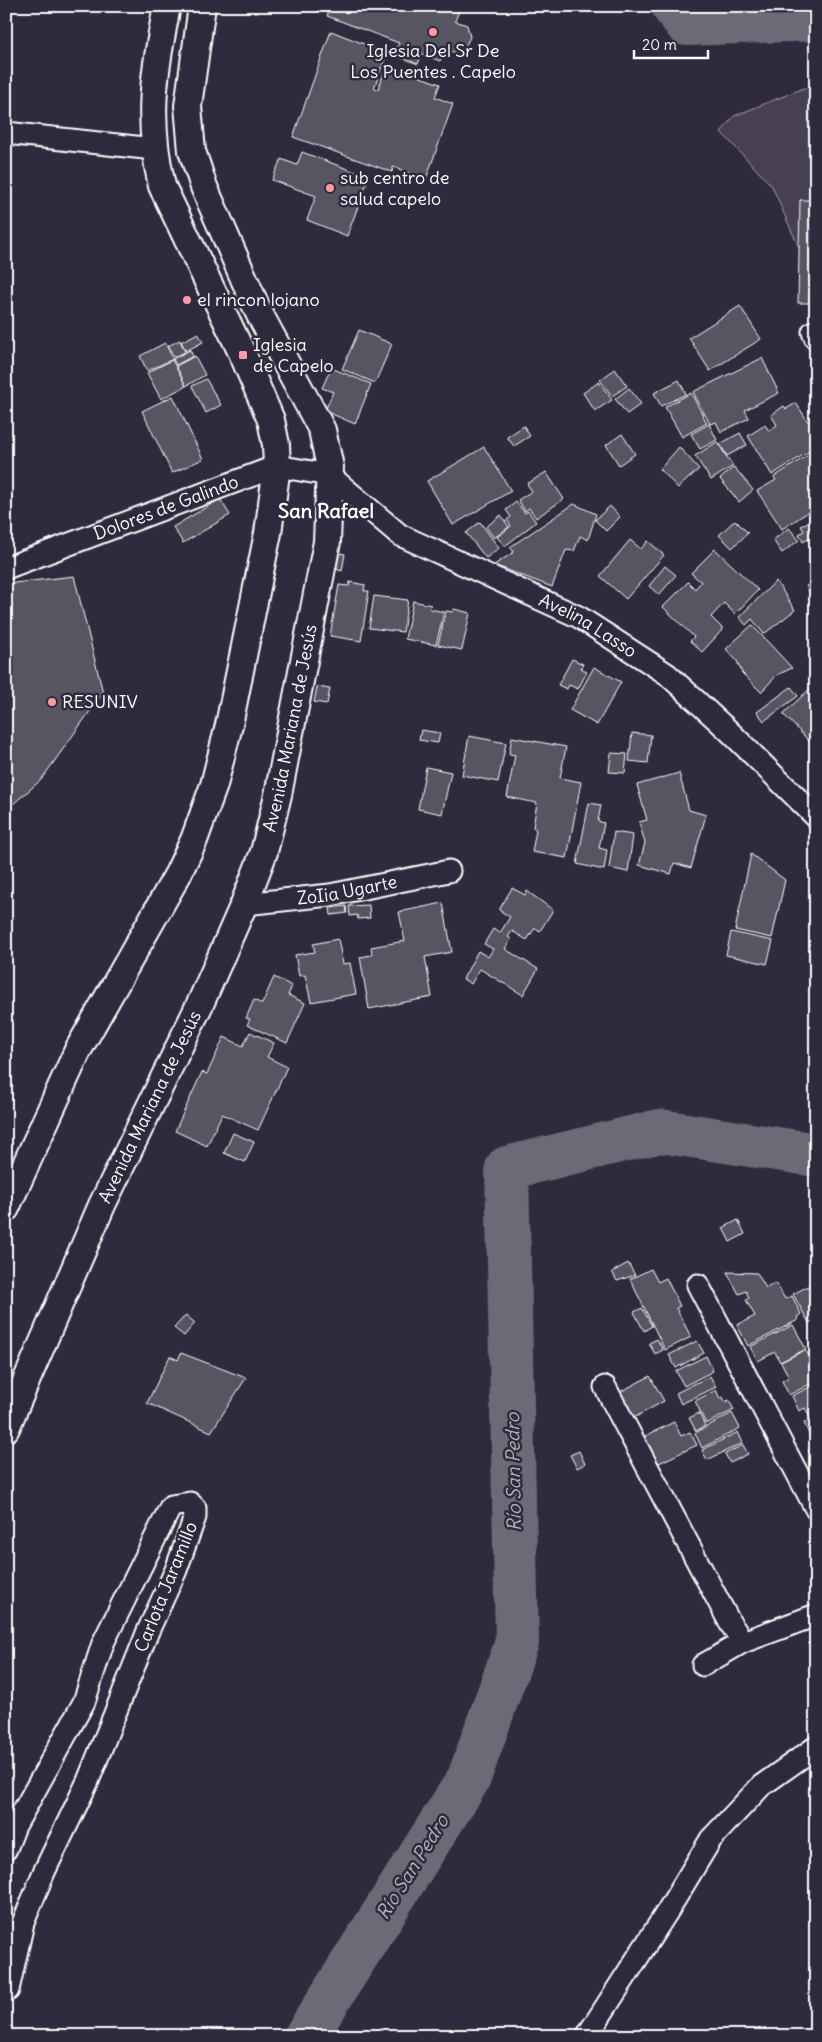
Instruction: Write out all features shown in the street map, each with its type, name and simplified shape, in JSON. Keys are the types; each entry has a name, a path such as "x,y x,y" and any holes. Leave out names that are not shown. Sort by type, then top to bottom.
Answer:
{"street":[{"path":"6,1208 78,1050 178,874 211,794 229,725 266,543 277,466 276,445 271,420 243,355 162,186 154,149 152,98 166,6"},
{"name":"Avenida Mariana de Jesús","path":"6,1428 102,1205 201,1002 244,904 264,852 278,795 327,542 329,475 328,454 322,430 259,313 204,187 192,151 188,106 202,6"},
{"path":"6,133 154,149"},
{"path":"277,466 329,475"},
{"name":"Dolores de Galindo","path":"6,568 277,466"},
{"name":"Avelina Lasso","path":"329,475 400,535 579,617 667,674 729,731 816,817"},
{"name":"ZoIia Ugarte","path":"244,904 330,895 449,871"},
{"path":"698,1285 816,1509"},
{"path":"604,1387 730,1623 743,1642"},
{"name":"Carlota Jaramillo","path":"6,1849 15,1826 84,1702 103,1643 171,1506 190,1503 195,1508 195,1517 176,1570 148,1630 88,1781 44,1872 23,1922 8,1990"},
{"path":"703,1665 743,1642 816,1615"},
{"path":"587,2036 648,1943 711,1839 761,1786 816,1747"}],"shaded area":[{"path":"816,86 816,287 772,186 721,132 734,116 804,88"}],"building":[{"path":"331,6 461,6 455,21 467,25 470,37 464,49 456,53 445,49 440,61 422,54 418,64 394,55 399,43 327,16"},
{"path":"331,31 387,53 374,88 378,89 387,65 440,84 435,97 453,104 426,179 393,167 392,172 293,137"},
{"name":"sub centro de salud capelo","path":"302,152 369,177 347,236 307,220 316,196 272,180 281,159 297,165"},
{"path":"800,200 816,200 816,303 798,303"},
{"path":"740,306 761,339 710,371 689,338"},
{"path":"359,330 392,344 375,383 342,369"},
{"path":"198,333 203,342 186,351 181,342"},
{"path":"180,340 185,352 174,357 168,346"},
{"path":"165,343 173,359 147,371 140,356"},
{"path":"190,350 193,356 176,365 173,359"},
{"path":"195,356 205,375 186,386 176,366"},
{"path":"762,358 779,393 745,410 749,418 721,432 716,422 710,424 693,392"},
{"path":"172,360 186,386 161,399 147,373"},
{"path":"331,368 371,384 355,424 325,411 333,392 322,388"},
{"path":"615,369 627,386 612,396 600,380"},
{"path":"206,379 221,405 206,413 192,386"},
{"path":"679,380 686,394 661,406 654,393"},
{"path":"599,382 612,400 595,411 583,393"},
{"path":"629,388 641,404 627,414 615,399"},
{"path":"691,393 707,423 682,437 665,407"},
{"path":"173,396 203,459 172,473 142,411"},
{"path":"796,403 816,434 816,447 772,475 748,436 765,425 769,431 777,425 771,415 784,406 786,409"},
{"path":"709,424 717,440 700,449 691,434"},
{"path":"524,426 530,436 514,446 507,437"},
{"path":"740,433 747,445 727,456 720,444"},
{"path":"622,434 635,454 619,465 606,445"},
{"path":"717,442 733,466 711,480 695,456"},
{"path":"484,447 511,491 453,525 427,481"},
{"path":"679,447 699,469 678,488 660,469"},
{"path":"816,450 816,507 782,529 757,491 776,480 774,477"},
{"path":"734,467 753,490 739,502 720,479"},
{"path":"546,472 564,499 536,518 529,508 525,511 518,500 532,491 527,484"},
{"path":"220,499 230,515 183,543 173,527"},
{"path":"516,502 525,513 528,511 536,522 505,546 497,537 511,526 507,520 511,517 506,510"},
{"path":"574,504 596,514 588,540 580,536 574,551 566,550 552,587 494,565 514,552 510,547"},
{"path":"610,506 620,517 606,531 595,520"},
{"path":"501,515 509,527 494,538 486,527"},
{"path":"816,517 816,548 810,538 803,542 799,534 804,531 801,526"},
{"path":"735,520 748,533 732,548 719,535"},
{"path":"480,522 499,548 486,558 466,533"},
{"path":"789,528 799,540 782,553 773,540"},
{"path":"630,540 641,549 648,541 664,555 626,599 600,576"},
{"path":"715,549 758,590 735,614 724,603 711,617 723,629 702,652 690,641 694,637 663,607 688,582 695,589 701,582 691,573"},
{"path":"338,553 345,554 342,571 336,569"},
{"path":"665,566 676,575 659,595 649,586"},
{"name":"RESUNIV","path":"74,576 103,693 41,780 6,810 6,584"},
{"path":"816,580 816,602 806,586"},
{"path":"776,581 795,610 764,634 752,619 746,625 739,617"},
{"path":"350,582 365,585 364,591 369,591 361,641 330,636 339,585 349,586"},
{"path":"374,596 408,600 403,632 369,628"},
{"path":"413,601 431,605 430,609 444,612 436,645 405,639"},
{"path":"454,609 470,613 462,650 438,645 446,611 453,612"},
{"path":"752,625 792,668 777,675 761,692 742,673 737,661 726,649"},
{"path":"572,659 583,664 581,668 587,672 578,689 569,685 567,689 558,685"},
{"path":"594,667 621,682 597,725 570,710"},
{"path":"816,683 816,738 811,743 783,714"},
{"path":"317,687 330,689 327,704 314,702"},
{"path":"791,687 798,696 764,721 757,712"},
{"path":"421,730 440,733 438,743 419,740"},
{"path":"632,733 651,735 648,763 629,761"},
{"path":"469,736 506,743 498,782 462,775"},
{"path":"512,737 566,747 560,778 581,782 567,858 532,852 536,830 533,827 537,803 507,797 515,755 509,754"},
{"path":"611,753 627,754 625,773 609,772"},
{"path":"426,767 451,772 442,814 418,809"},
{"path":"679,773 689,810 706,815 691,868 674,863 671,874 639,865 645,843 639,822 647,820 637,785"},
{"path":"589,803 601,805 598,821 604,823 599,848 607,850 604,870 577,864"},
{"path":"614,832 633,835 628,872 609,868"},
{"path":"751,854 785,880 772,938 735,930"},
{"path":"512,888 525,895 527,891 553,910 540,931 535,928 527,940 512,931 508,937 511,939 505,949 538,969 523,995 480,969 471,984 463,979 478,951 488,957 493,949 484,944 493,929 500,933 510,917 499,910"},
{"path":"813,897 816,897 816,944 811,944"},
{"path":"443,903 452,952 425,957 432,997 369,1009 360,957 372,955 371,947 405,941 399,912"},
{"path":"369,905 370,918 358,919 357,915 350,916 349,906"},
{"path":"346,906 347,913 331,915 330,908"},
{"path":"731,932 773,941 767,964 726,955"},
{"path":"338,939 343,964 350,963 356,994 311,1002 305,975 299,976 295,955 315,952 313,944"},
{"path":"274,977 292,986 288,995 305,1003 287,1043 247,1025 250,1019 246,1018 254,1000 262,1004"},
{"path":"250,1032 274,1043 267,1057 287,1067 258,1130 222,1114 207,1146 175,1131 202,1072 207,1074 224,1037 243,1046"},
{"path":"233,1133 254,1142 245,1162 224,1153"},
{"path":"738,1220 745,1234 730,1242 723,1228"},
{"path":"628,1263 635,1275 617,1281 612,1272"},
{"path":"651,1269 658,1282 666,1278 680,1306 676,1308 691,1337 665,1350 630,1279"},
{"path":"727,1272 757,1273 766,1288 776,1283 785,1299 792,1296 801,1314 797,1317 798,1320 748,1346 737,1325 755,1316 746,1300 749,1298 746,1291 739,1294"},
{"path":"816,1282 816,1319 809,1323 793,1294"},
{"path":"642,1308 652,1326 644,1331 634,1312"},
{"path":"186,1315 195,1323 184,1336 174,1328"},
{"path":"793,1325 806,1349 780,1362 775,1352 758,1361 750,1347"},
{"path":"657,1339 663,1350 655,1354 649,1343"},
{"path":"697,1341 704,1353 676,1368 669,1355"},
{"path":"805,1350 816,1366 816,1381 789,1395 782,1381 789,1377 781,1362"},
{"path":"181,1353 246,1378 211,1432 147,1403 170,1356 178,1360"},
{"path":"706,1356 713,1371 684,1386 676,1371"},
{"path":"650,1376 664,1401 632,1419 618,1393"},
{"path":"710,1376 716,1387 681,1404 676,1393"},
{"path":"816,1384 816,1416 811,1419 805,1408 799,1411 792,1396"},
{"path":"716,1390 720,1399 723,1397 725,1402 729,1400 734,1410 706,1424 695,1401"},
{"path":"699,1413 705,1426 696,1431 689,1418"},
{"path":"732,1413 740,1428 702,1448 695,1433"},
{"path":"816,1417 816,1433 810,1436 804,1423"},
{"path":"674,1422 681,1436 690,1432 697,1445 655,1465 641,1438"},
{"path":"738,1432 743,1443 707,1460 702,1450"},
{"path":"743,1445 748,1454 730,1463 725,1454"},
{"path":"816,1446 816,1466 808,1450"},
{"path":"579,1451 585,1464 577,1468 570,1455"}],"waterway":[{"name":"Río San Pedro","path":"673,6 687,24 816,19"},
{"name":"Río San Pedro","path":"306,2036 469,1778 517,1642 507,1168 660,1131 816,1155"}],"place":[{"name":"Iglesia Del Sr De Los Puentes . Capelo","path":"433,32"},
{"name":"sub centro de salud capelo","path":"330,188"},
{"name":"el rincon lojano","path":"187,300"},
{"name":"Iglesia de Capelo","path":"243,355"},
{"name":"RESUNIV","path":"52,702"}],"district":[{"name":"San Rafael","path":"326,511"}]}
